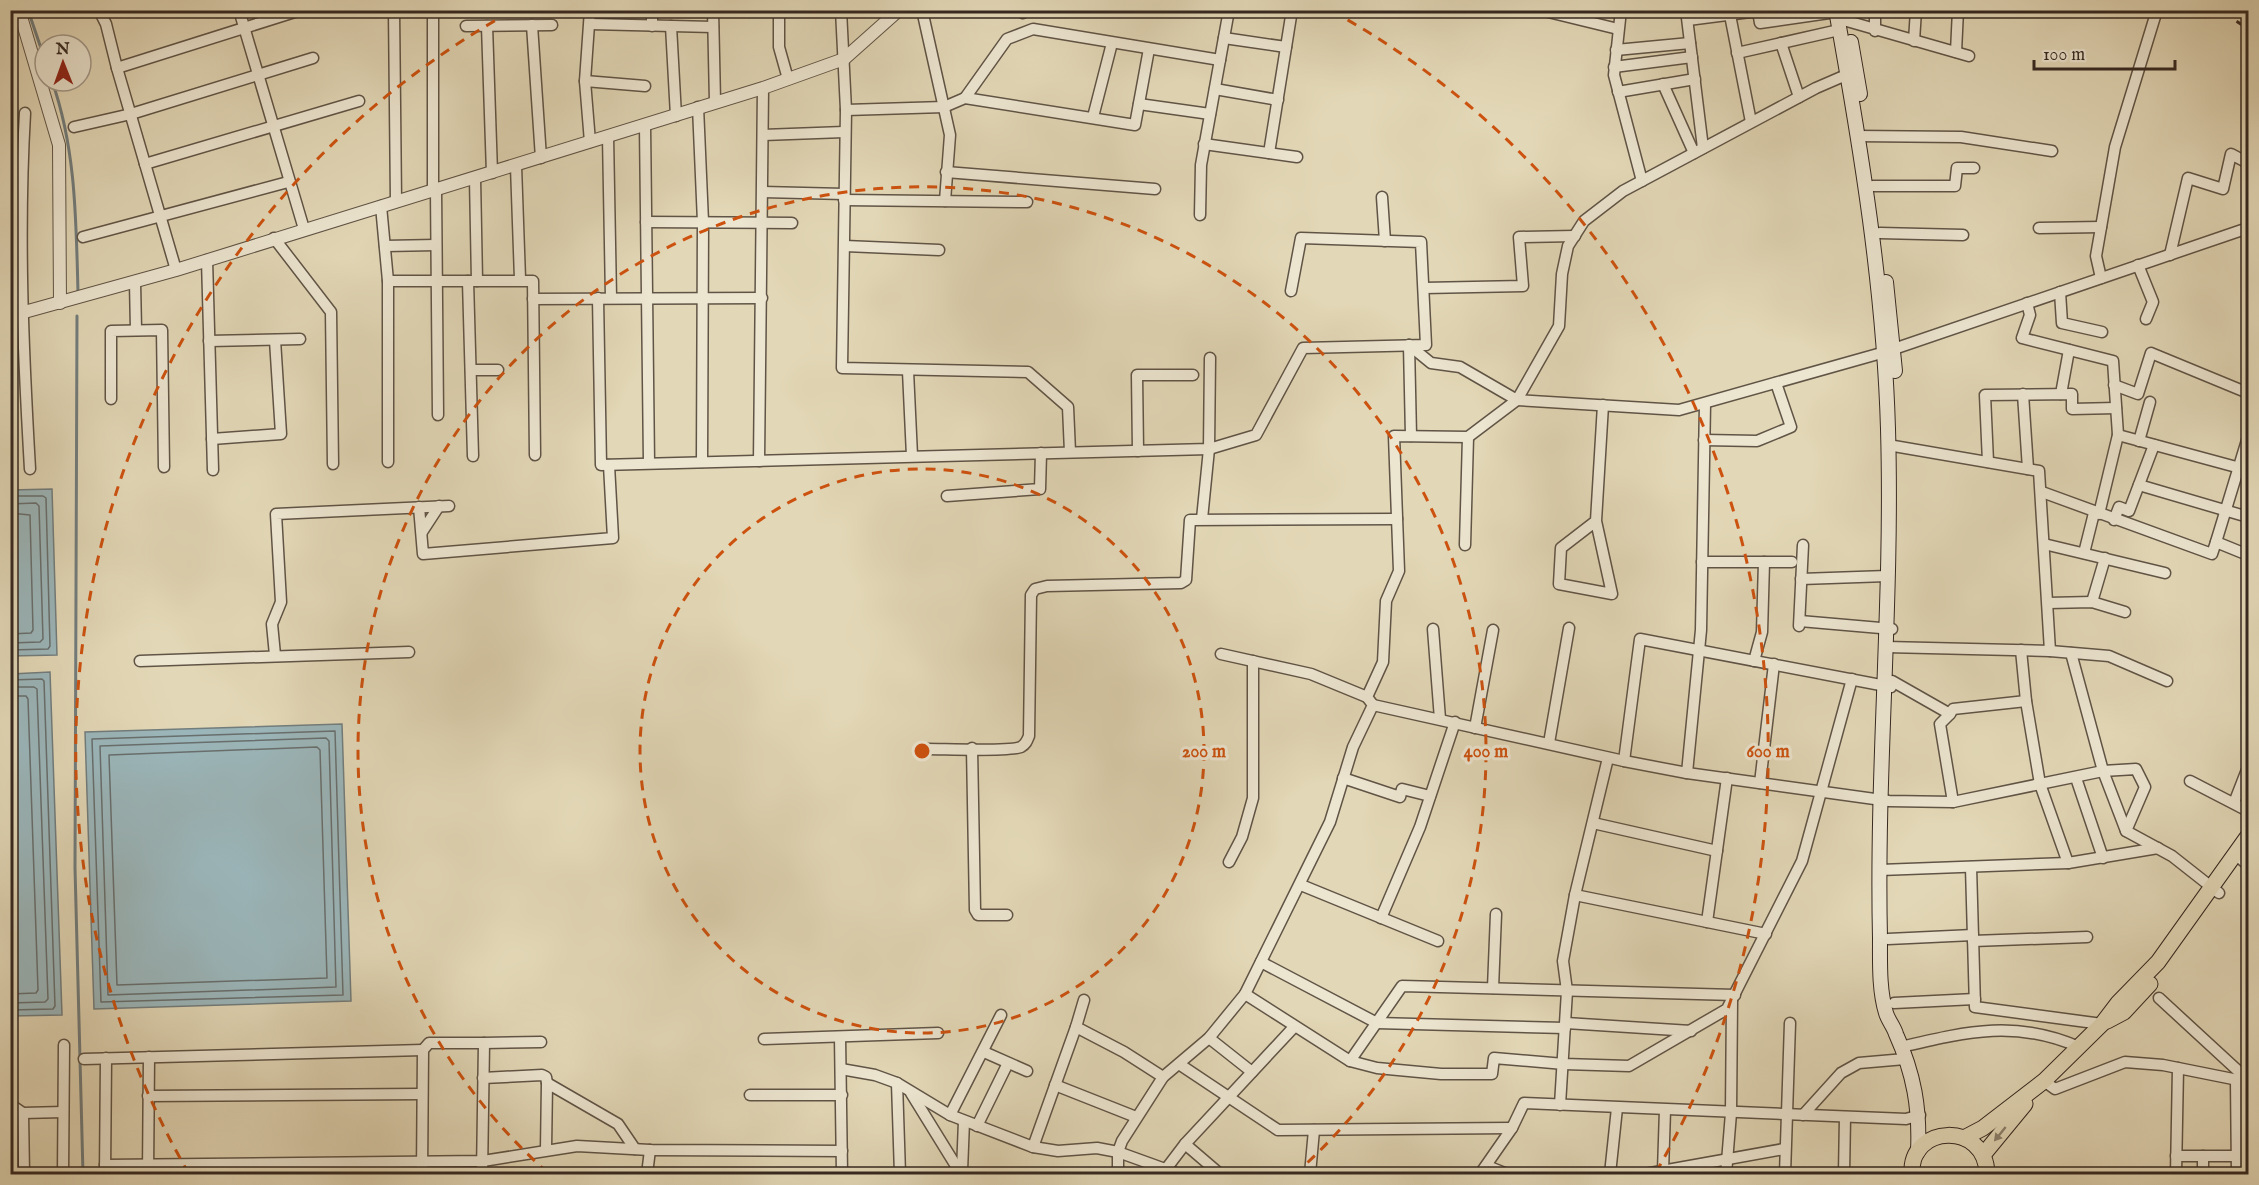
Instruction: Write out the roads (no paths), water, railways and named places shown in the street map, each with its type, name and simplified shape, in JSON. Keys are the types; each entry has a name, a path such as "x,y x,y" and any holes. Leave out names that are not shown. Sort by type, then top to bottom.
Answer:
{"main road":[{"path":"1841,17 1852,73 1889,350"},
{"path":"1861,136 1873,186 1880,233 1889,350 1892,446 1889,684 1881,981 1886,1014 1896,1032 1915,1087 1920,1115 1918,1152 1912,1173"},
{"path":"1889,629 1887,576 1892,446"},
{"path":"1983,1155 2044,1081 2102,1024 2124,1012 2166,967 2216,891 2248,836"},
{"path":"2216,891 2246,858"},
{"path":"1884,870 1896,1032"},
{"path":"1964,1138 1983,1128 2044,1081"},
{"path":"1920,1115 1931,1140"},
{"path":"1918,1152 1931,1140 1953,1135 1964,1138 1975,1145 1983,1155 1988,1174"}],"street":[{"path":"19,10 59,145 60,303"},
{"path":"99,10 106,24 176,270"},
{"path":"239,10 288,182 304,229"},
{"path":"117,68 301,10"},
{"path":"394,10 396,202"},
{"path":"433,10 438,415"},
{"path":"590,10 585,81 590,142"},
{"path":"652,10 652,26"},
{"path":"713,10 715,102"},
{"path":"779,10 779,47 788,79"},
{"path":"841,10 846,110 842,368 1028,372 1068,407 1070,452"},
{"path":"16,315 176,270 763,88 844,59 899,10"},
{"path":"922,10 950,135 945,201"},
{"path":"1200,215 1200,165 1229,10"},
{"path":"1269,153 1292,10"},
{"path":"1540,10 1618,29"},
{"path":"1621,10 1614,67 1618,92 1642,181"},
{"path":"1875,10 1875,31"},
{"path":"1914,41 1916,10"},
{"path":"1956,52 1958,10"},
{"path":"2102,278 2096,256 2115,147 2157,10"},
{"path":"1698,151 1695,79 1687,15 1730,15 1758,12 1760,24 1841,17 1875,31 1968,56"},
{"path":"1730,15 1751,122"},
{"path":"1737,53 1781,43 1841,17"},
{"path":"590,24 713,27"},
{"path":"532,25 541,158"},
{"path":"466,26 552,25"},
{"path":"487,26 492,173"},
{"path":"671,26 675,116"},
{"path":"965,98 1007,39 1033,29 1220,60"},
{"path":"1224,38 1286,47"},
{"path":"1093,117 1112,43"},
{"path":"1616,50 1690,43"},
{"path":"1781,43 1800,97"},
{"path":"846,110 944,106 965,98 1135,125 1149,49"},
{"path":"1614,67 1692,57"},
{"path":"74,127 130,114 256,73 313,58"},
{"path":"1118,1174 1118,1152 1136,1117 1163,1077 1209,1038 1245,994 1301,885 1330,822 1383,662 1386,601 1399,571 1394,436 1468,436 1516,400 1559,326 1562,274 1568,246 1584,221 1623,191 1751,122 1852,73"},
{"path":"1618,92 1695,79"},
{"path":"585,81 645,86"},
{"path":"1663,84 1698,151"},
{"path":"759,461 763,88"},
{"path":"1215,89 1278,100"},
{"path":"145,164 359,101"},
{"path":"1139,104 1210,114"},
{"path":"698,107 704,298 702,462"},
{"path":"25,113 16,315 30,469"},
{"path":"645,126 649,463"},
{"path":"763,135 844,132"},
{"path":"608,136 610,298"},
{"path":"1861,136 1961,137 2052,151"},
{"path":"1204,144 1297,157"},
{"path":"2170,255 2188,178 2223,189 2231,154 2248,163"},
{"path":"516,166 520,279"},
{"path":"1873,186 1955,186 1957,168 1974,168"},
{"path":"946,172 1155,189"},
{"path":"473,456 471,370 475,178"},
{"path":"83,237 288,182"},
{"path":"763,192 945,201 1028,202"},
{"path":"1382,197 1385,241"},
{"path":"381,206 388,281 387,462"},
{"path":"646,222 792,223"},
{"path":"2039,228 2101,227"},
{"path":"1409,345 1431,363 1460,367 1516,400 1679,410 1889,350 2248,228"},
{"path":"1880,233 1963,235"},
{"path":"1424,288 1523,286 1519,237 1575,236"},
{"path":"274,238 331,312 333,464"},
{"path":"598,298 601,465 609,465 1209,449 1256,435 1303,348 1426,345 1421,242 1301,238 1291,291"},
{"path":"385,246 436,244"},
{"path":"845,246 939,250"},
{"path":"207,260 213,470"},
{"path":"2138,266 2153,302 2146,319"},
{"path":"388,281 520,279 534,281 535,455"},
{"path":"135,282 136,330"},
{"path":"2060,292 2062,323 2102,332"},
{"path":"533,298 762,298"},
{"path":"2027,303 2030,315 2022,338 2112,361 2118,435 2084,553"},
{"path":"111,399 111,331 162,330 164,467"},
{"path":"209,341 300,339"},
{"path":"212,439 281,434 275,340"},
{"path":"1409,345 1411,436"},
{"path":"2061,394 2069,350"},
{"path":"2114,385 2138,394 2151,353 2248,393"},
{"path":"1203,519 1209,449 1210,358"},
{"path":"471,370 498,370"},
{"path":"908,371 912,456"},
{"path":"1138,451 1137,375 1193,375"},
{"path":"1704,440 1756,441 1791,427 1776,382"},
{"path":"2024,394 2028,469"},
{"path":"1988,462 1985,395 2072,394 2072,409 2115,408"},
{"path":"2139,441 2150,402"},
{"path":"1687,773 1699,650 1705,404"},
{"path":"1596,521 1561,548 1559,584 1612,594 1596,521 1603,405"},
{"path":"2118,435 2240,468"},
{"path":"1465,545 1468,436"},
{"path":"2042,492 2212,554 2248,437"},
{"path":"2114,520 2119,507 2129,511 2154,445"},
{"path":"1892,446 2039,471 2050,651"},
{"path":"947,496 1040,489 1041,453"},
{"path":"419,507 423,554 613,538 609,465"},
{"path":"2139,485 2227,508 2248,517"},
{"path":"274,656 272,624 280,602 276,514 444,506 422,532"},
{"path":"927,749 1008,750 1023,746 1026,742 1029,736 1032,595 1035,589 1047,586 1180,583 1186,580 1189,571 1190,520 1397,519"},
{"path":"2216,542 2248,555"},
{"path":"2044,544 2165,573"},
{"path":"1803,545 1799,624 1889,629"},
{"path":"2092,602 2105,558"},
{"path":"1702,562 1792,562"},
{"path":"1754,661 1761,632 1764,562"},
{"path":"1801,579 1887,576"},
{"path":"2048,603 2092,602 2126,612"},
{"path":"1549,743 1569,628"},
{"path":"1433,629 1440,719"},
{"path":"1476,728 1493,630"},
{"path":"1624,761 1640,639 1889,684 1950,714"},
{"path":"1889,647 2050,651 2109,656 2167,681"},
{"path":"2021,650 2026,701 2040,784 2068,862"},
{"path":"140,661 409,652"},
{"path":"2071,653 2103,771 2126,831 2172,856 2216,891"},
{"path":"1221,654 1311,674 1370,701 1608,758 1687,773 1886,800 1953,802 2103,771 2136,769 2145,787 2126,831"},
{"path":"1229,862 1242,837 1253,798 1252,661"},
{"path":"1760,783 1774,664"},
{"path":"1245,994 1350,1061 1377,1068 1441,1074 1492,1074 1494,1058 1564,1064 1629,1065 1727,1009 1734,998 1802,861 1852,679"},
{"path":"1953,802 1940,724 1953,709 2026,701"},
{"path":"1381,918 1430,796 1455,722"},
{"path":"972,748 975,913 983,916 1007,915"},
{"path":"1560,1105 1567,991 1563,961 1575,895 1608,758"},
{"path":"2234,803 2248,766"},
{"path":"1343,778 1400,797 1402,789 1430,796"},
{"path":"1707,922 1727,778"},
{"path":"2076,778 2103,858"},
{"path":"2190,781 2248,811"},
{"path":"1593,823 1717,851"},
{"path":"1884,870 2068,862 2158,848"},
{"path":"1971,867 1975,1007 2102,1024"},
{"path":"1301,885 1438,941"},
{"path":"1575,895 1766,934"},
{"path":"1493,988 1496,914"},
{"path":"1888,939 2087,937"},
{"path":"1260,962 1377,1023 1565,1025 1692,1031"},
{"path":"1350,1061 1402,986 1734,998"},
{"path":"1726,1174 1729,1159 1734,998"},
{"path":"2159,998 2248,1081"},
{"path":"1894,1003 1975,999"},
{"path":"1033,1147 1084,1000"},
{"path":"950,1114 984,1052 1001,1015"},
{"path":"1785,1174 1784,1149 1788,1115 1790,1023"},
{"path":"1076,1027 1124,1052 1163,1077"},
{"path":"1166,1169 1185,1144 1294,1027"},
{"path":"1803,1115 1841,1073 1859,1063 1903,1053 1967,1032 1995,1029 2049,1038 2079,1047"},
{"path":"764,1039 938,1033"},
{"path":"840,1037 842,1174"},
{"path":"1209,1038 1252,1072"},
{"path":"422,1174 423,1050 429,1043 541,1042"},
{"path":"482,1174 484,1043"},
{"path":"63,1045 63,1174"},
{"path":"84,1059 423,1050"},
{"path":"984,1052 1027,1071"},
{"path":"148,1169 149,1057"},
{"path":"106,1059 105,1169 268,1169 422,1161 483,1161 546,1149 577,1146 650,1150 842,1151"},
{"path":"2044,1081 2055,1089 2125,1062 2178,1068 2248,1081"},
{"path":"977,1126 1008,1063"},
{"path":"1179,1064 1278,1130 1512,1128"},
{"path":"2176,1174 2178,1068"},
{"path":"841,1069 875,1075 897,1083 964,1121 1033,1147 1052,1151 1087,1147 1118,1152 1179,1174"},
{"path":"483,1078 542,1075 546,1077 546,1149"},
{"path":"2236,1080 2243,1156 2237,1174"},
{"path":"547,1083 618,1124 635,1149"},
{"path":"897,1083 900,1174"},
{"path":"1055,1085 1136,1117"},
{"path":"909,1090 961,1173"},
{"path":"148,1096 421,1094"},
{"path":"750,1095 842,1095"},
{"path":"1479,1174 1487,1166 1512,1128 1524,1103 1906,1119 1920,1115"},
{"path":"10,1104 24,1113 63,1112"},
{"path":"1610,1174 1617,1108"},
{"path":"1663,1171 1665,1110"},
{"path":"24,1113 24,1174"},
{"path":"1844,1174 1845,1117"},
{"path":"961,1173 964,1121"},
{"path":"1310,1174 1314,1130"},
{"path":"1185,1144 1220,1174"},
{"path":"1645,1174 1784,1149"},
{"path":"647,1174 650,1150"},
{"path":"2176,1156 2243,1156"},
{"path":"2203,1156 2203,1174"},
{"path":"1487,1166 1507,1174"}],"water":[{"path":"52,489 57,655 11,656 11,490"},
{"path":"50,672 62,1015 11,1016 11,674"},
{"path":"342,724 351,1001 94,1009 85,732"}],"waterway":[{"path":"28,10 36,33"},
{"path":"56,93 66,133 73,185 78,292"},
{"path":"77,316 75,868 83,1174"}],"railway":[{"path":"2220,10 2248,29"}]}
